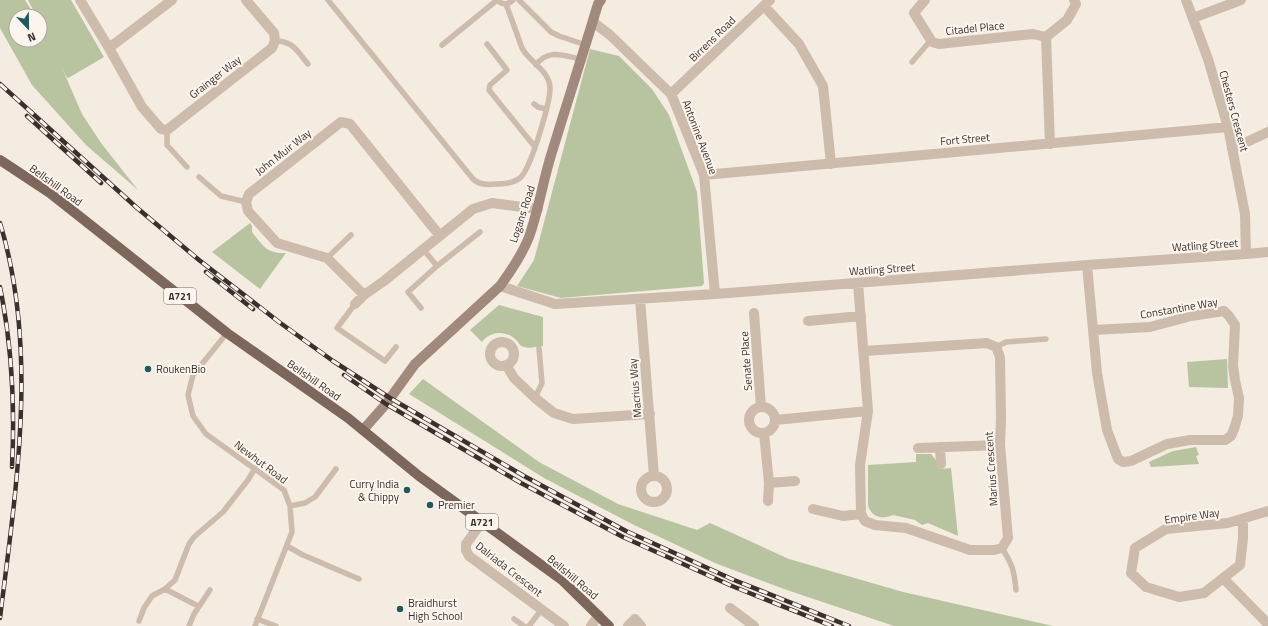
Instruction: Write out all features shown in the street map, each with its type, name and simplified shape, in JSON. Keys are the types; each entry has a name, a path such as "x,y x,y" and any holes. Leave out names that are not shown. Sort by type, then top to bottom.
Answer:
{"main road":[{"name":"Bellshill Road","path":"0,160 50,193 227,333 363,430 419,476 562,580 609,626"}],"street":[{"path":"80,0 142,107 161,129 167,130"},
{"path":"109,48 172,0"},
{"path":"246,0 274,33 276,41"},
{"name":"Logans Road","path":"363,430 386,404 415,364 500,286 521,254 529,237 538,209 551,154 598,4 601,0"},
{"name":"Citadel Place","path":"925,0 914,13 931,40 939,44 1033,34 1046,37"},
{"path":"1050,144 1046,37 1067,20 1076,4 1074,0"},
{"name":"Chesters Crescent","path":"1186,0 1208,59 1228,127 1245,214 1246,254"},
{"path":"1193,18 1241,0"},
{"path":"767,3 799,44 823,86 831,164"},
{"name":"Birrens Road","path":"670,94 767,3"},
{"name":"Antonine Avenue","path":"593,22 610,35 670,94 704,175 715,294"},
{"name":"Grainger Way","path":"167,130 272,48 276,41"},
{"name":"John Muir Way","path":"246,202 249,194 341,122 350,124 440,236"},
{"name":"Fort Street","path":"704,175 1228,127"},
{"path":"1232,149 1268,132"},
{"path":"246,202 248,210 277,242 327,258 364,295"},
{"path":"355,304 364,295 384,281 474,209 492,203 538,209"},
{"name":"Watling Street","path":"500,286 555,304 715,294 1268,252"},
{"name":"Constantine Way","path":"1087,265 1094,330 1096,373 1106,423 1118,459 1123,462 1131,461 1167,444 1190,440 1225,440 1231,436 1238,416 1239,398 1233,366 1234,325 1229,316 1224,312 1191,316 1150,327 1094,330"},
{"path":"858,283 868,411 860,465 861,514 865,521 875,525 906,528 970,550 994,550 1002,548"},
{"name":"Macrius Way","path":"640,299 654,476"},
{"name":"Senate Place","path":"754,313 761,407"},
{"path":"808,321 861,316"},
{"path":"864,351 987,343 996,347"},
{"name":"Marius Crescent","path":"996,347 1000,357 1000,445 1008,538 1002,548"},
{"path":"506,365 514,378 554,414 573,419 650,414"},
{"path":"761,407 766,407 773,412 776,420 771,430 764,433 760,433 752,429 749,421 751,413 757,408 761,407"},
{"path":"776,420 868,411"},
{"path":"764,433 769,483 768,501"},
{"path":"918,448 1000,445"},
{"path":"940,447 941,464"},
{"path":"769,483 795,481"},
{"path":"813,509 843,516 861,514"},
{"name":"Empire Way","path":"1243,519 1243,538 1240,565 1204,593 1179,597 1146,587 1131,572 1135,548 1166,529 1228,523 1268,511"},
{"name":"Dalriada Crescent","path":"482,522 466,544 466,550 469,556 564,626"},
{"path":"1223,578 1268,624"},
{"path":"730,608 754,626"},
{"path":"592,626 599,615"},
{"path":"628,626 635,619 641,626"}],"lane":[{"path":"328,0 477,183 484,184 503,184 518,179 527,168 546,109 550,87 545,74 524,54 506,4"},
{"path":"442,45 497,0 503,4 506,4 513,0"},
{"path":"519,0 551,32 586,45"},
{"path":"912,62 931,40"},
{"path":"276,41 285,41 289,43 308,64"},
{"path":"487,44 508,70 490,85 489,90 535,147"},
{"path":"536,65 542,57 550,54 581,59"},
{"path":"534,104 538,107 546,109"},
{"path":"167,130 168,145 187,167"},
{"path":"199,177 221,196 246,202"},
{"path":"421,308 408,292 437,266 480,232"},
{"path":"327,258 352,235"},
{"path":"423,250 437,266"},
{"path":"355,304 336,328 385,361 396,347"},
{"name":"Newhut Road","path":"227,333 193,375 188,395 193,416 206,434 284,490 290,506 292,532 255,626"},
{"path":"996,347 1006,342 1046,339"},
{"path":"535,398 542,383 539,348"},
{"path":"139,621 144,608 152,596 165,589 175,580 189,544 194,537 223,512 248,480 255,468"},
{"path":"290,506 305,503 315,497 336,469"},
{"path":"287,546 303,555 359,579"},
{"path":"1002,548 1011,562 1014,571 1016,590"},
{"path":"165,589 198,606"},
{"path":"189,626 198,606 210,590"},
{"path":"529,626 542,609"},
{"path":"257,619 276,626"},
{"path":"514,619 524,626"}],"green space":[{"path":"0,0 25,0 30,8 8,8 8,42 0,28"},
{"path":"28,0 71,0 104,57 67,78 62,68 82,114 101,143 138,190 86,145 32,85 11,48 48,48 48,8 32,8"},
{"path":"590,49 619,56 652,89 669,115 697,192 704,283 702,286 561,298 517,286 534,260"},
{"path":"250,223 252,226 252,232 266,248 274,252 286,253 260,289 212,252"},
{"path":"499,305 543,317 543,346 529,348 522,346 511,336 502,333 493,334 485,338 482,342 470,330"},
{"path":"1227,359 1228,388 1189,387 1187,362"},
{"path":"423,379 539,462 618,504 697,530 710,523 789,559 903,592 1053,626 894,626 784,589 715,563 634,525 544,478 409,394"},
{"path":"1196,447 1199,455 1196,456 1199,464 1151,467 1149,462 1173,451"},
{"path":"916,454 931,454 936,460 940,469 951,468 958,536 928,523 922,525 915,520 893,515 881,517 874,515 869,509 868,465 916,462"}],"railway":[{"path":"0,84 136,207 199,260 279,322 333,361 390,398 524,476 626,531 734,580 849,626"},
{"path":"27,116 101,183"},
{"path":"0,223 12,271 19,320 21,370 21,420 17,470 0,618"},
{"path":"206,272 253,309"},
{"path":"0,287 12,377 12,467"},
{"path":"344,375 386,404 521,483 623,537 732,586 832,626"}],"place":[{"name":"RoukenBio","path":"148,369"},
{"name":"Curry India & Chippy","path":"407,490"},
{"name":"Premier","path":"430,505"},
{"name":"Braidhurst High School","path":"400,609"}]}
